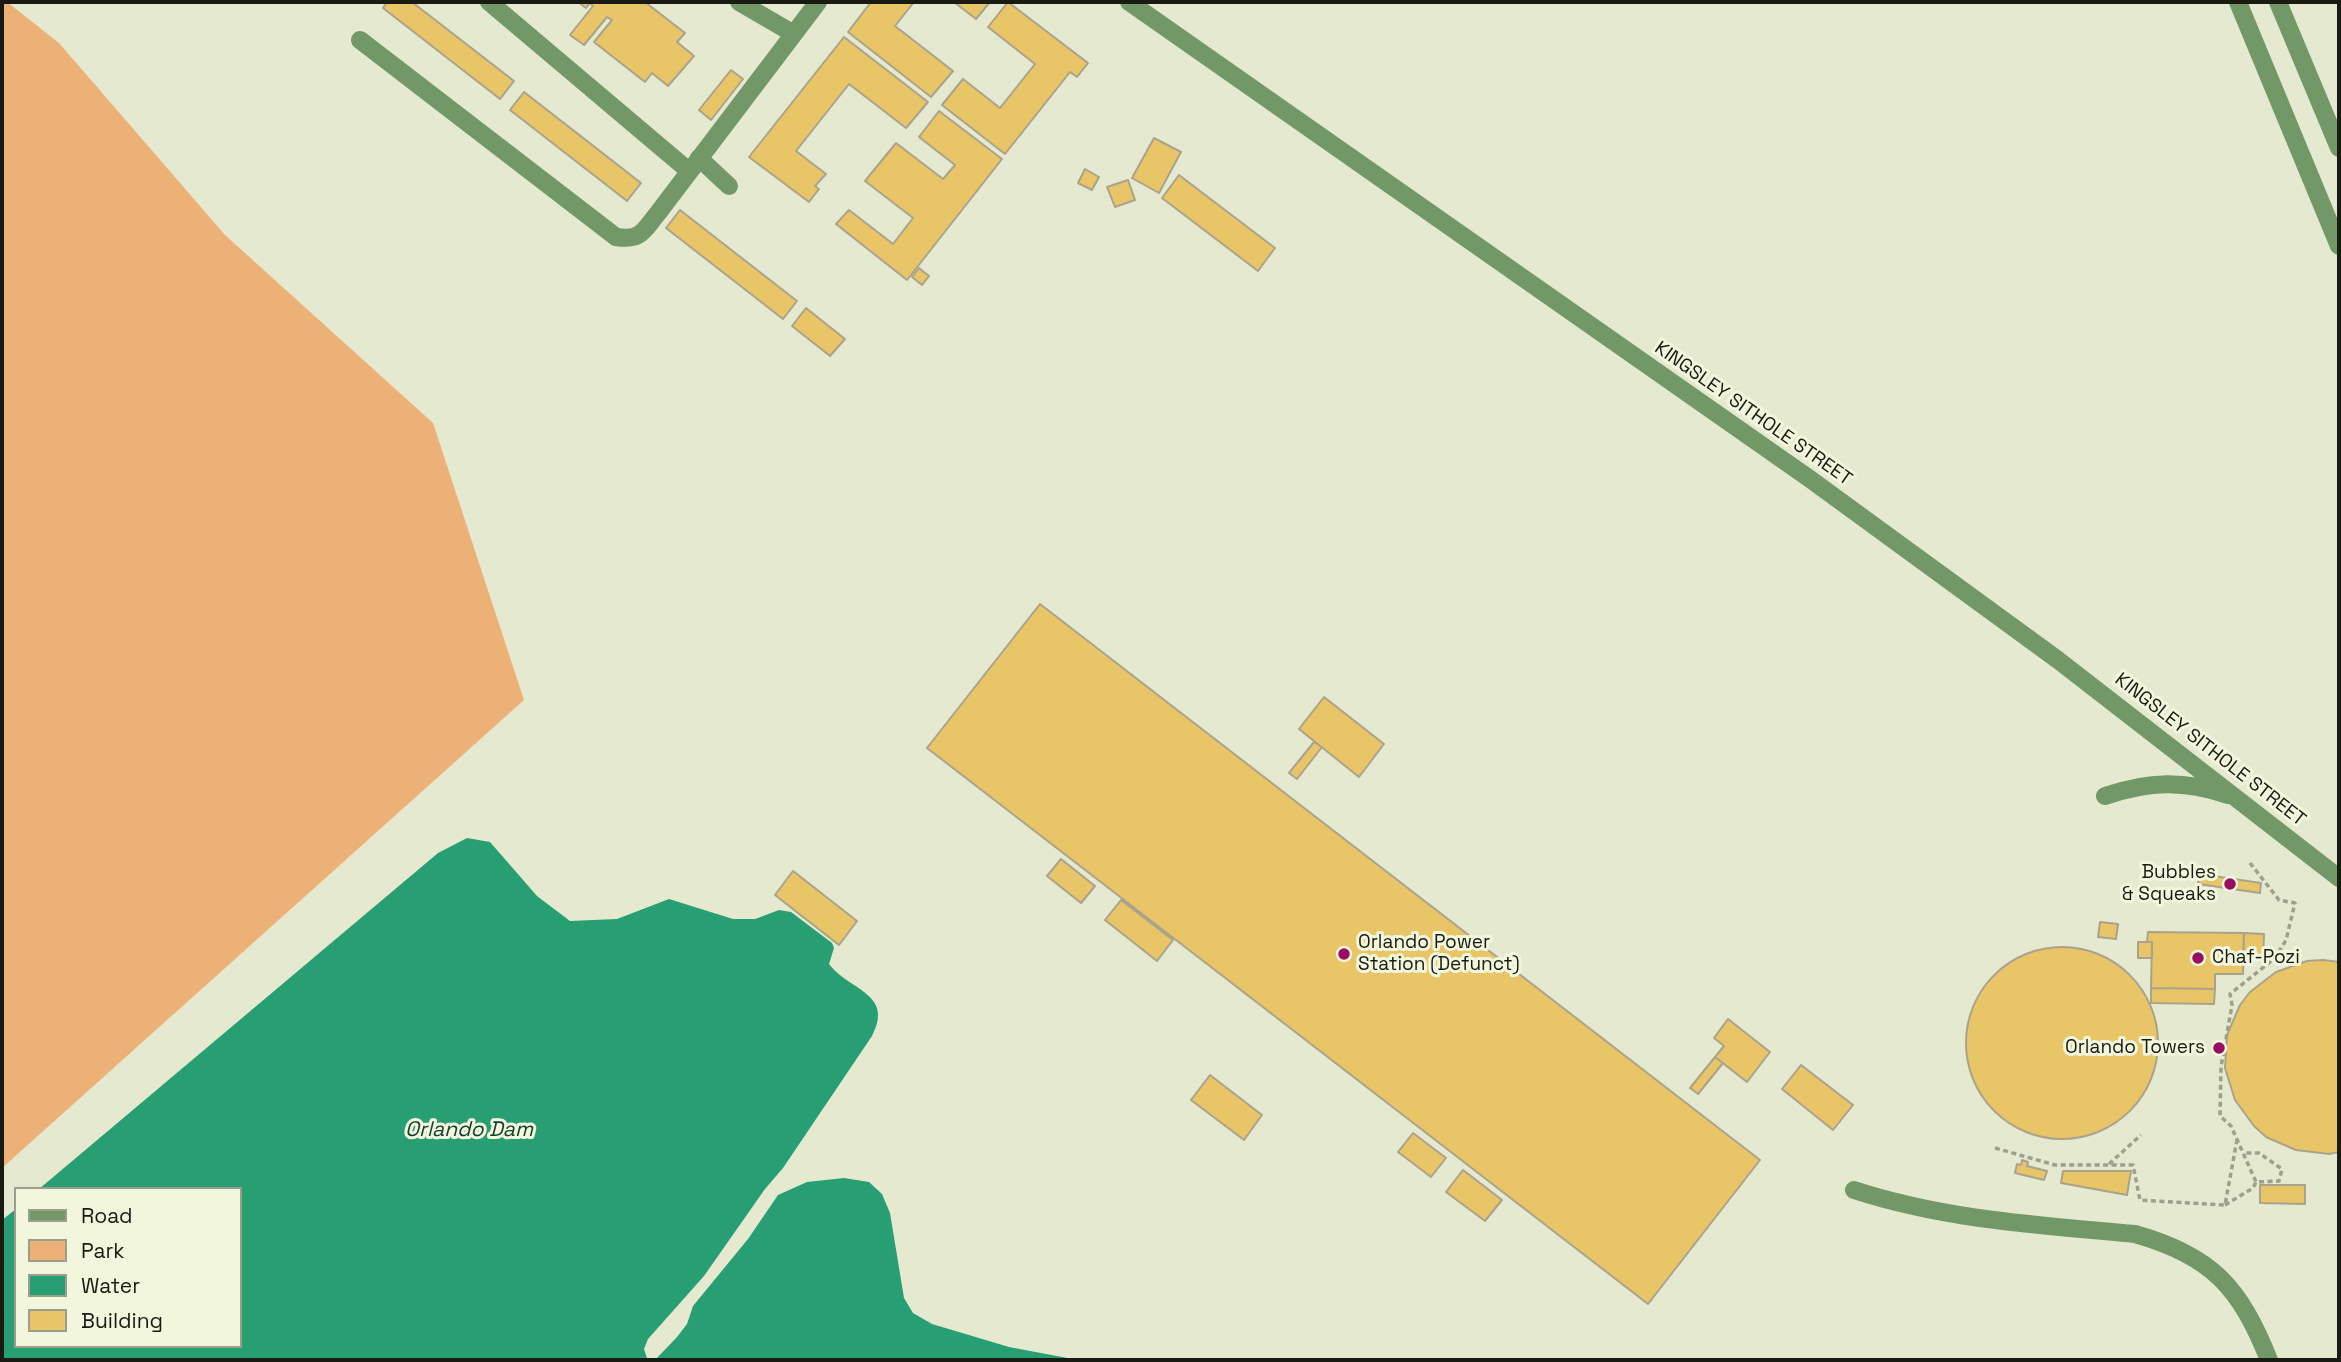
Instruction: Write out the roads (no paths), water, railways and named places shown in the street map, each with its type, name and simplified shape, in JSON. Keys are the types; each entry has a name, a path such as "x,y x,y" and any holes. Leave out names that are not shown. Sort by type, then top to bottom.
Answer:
{"street":[{"path":"489,2 694,164 729,186"},
{"path":"739,2 794,34"},
{"path":"360,40 616,237 629,239 638,237 818,2"},
{"name":"KINGSLEY SITHOLE STREET","path":"1129,2 1810,479 2058,660 2339,878"},
{"path":"2238,2 2339,246"},
{"path":"2278,2 2339,148"},
{"path":"2105,796 2158,783 2193,786 2241,800"},
{"path":"1854,1190 1967,1218 2135,1234 2158,1241 2191,1256 2234,1291 2249,1312 2269,1360"}],"water":[{"name":"Orlando Dam","path":"467,838 490,842 537,896 570,921 617,919 669,899 733,919 755,919 779,910 791,912 832,943 834,948 829,964 874,1001 878,1010 878,1022 872,1036 783,1168 765,1189 704,1276 648,1339 644,1349 647,1358 656,1359 677,1337 687,1324 693,1306 748,1239 778,1195 807,1182 844,1178 869,1182 882,1194 890,1213 904,1298 913,1313 932,1324 1009,1347 1078,1360 2,1360 2,1220 14,1211 14,1348 242,1348 242,1187 41,1187 438,853"}],"place":[{"name":"Bubbles & Squeaks","path":"2230,884"},
{"name":"Orlando Power Station (Defunct)","path":"1344,954"},
{"name":"Chaf-Pozi","path":"2198,958"},
{"name":"Orlando Towers","path":"2219,1048"}]}
